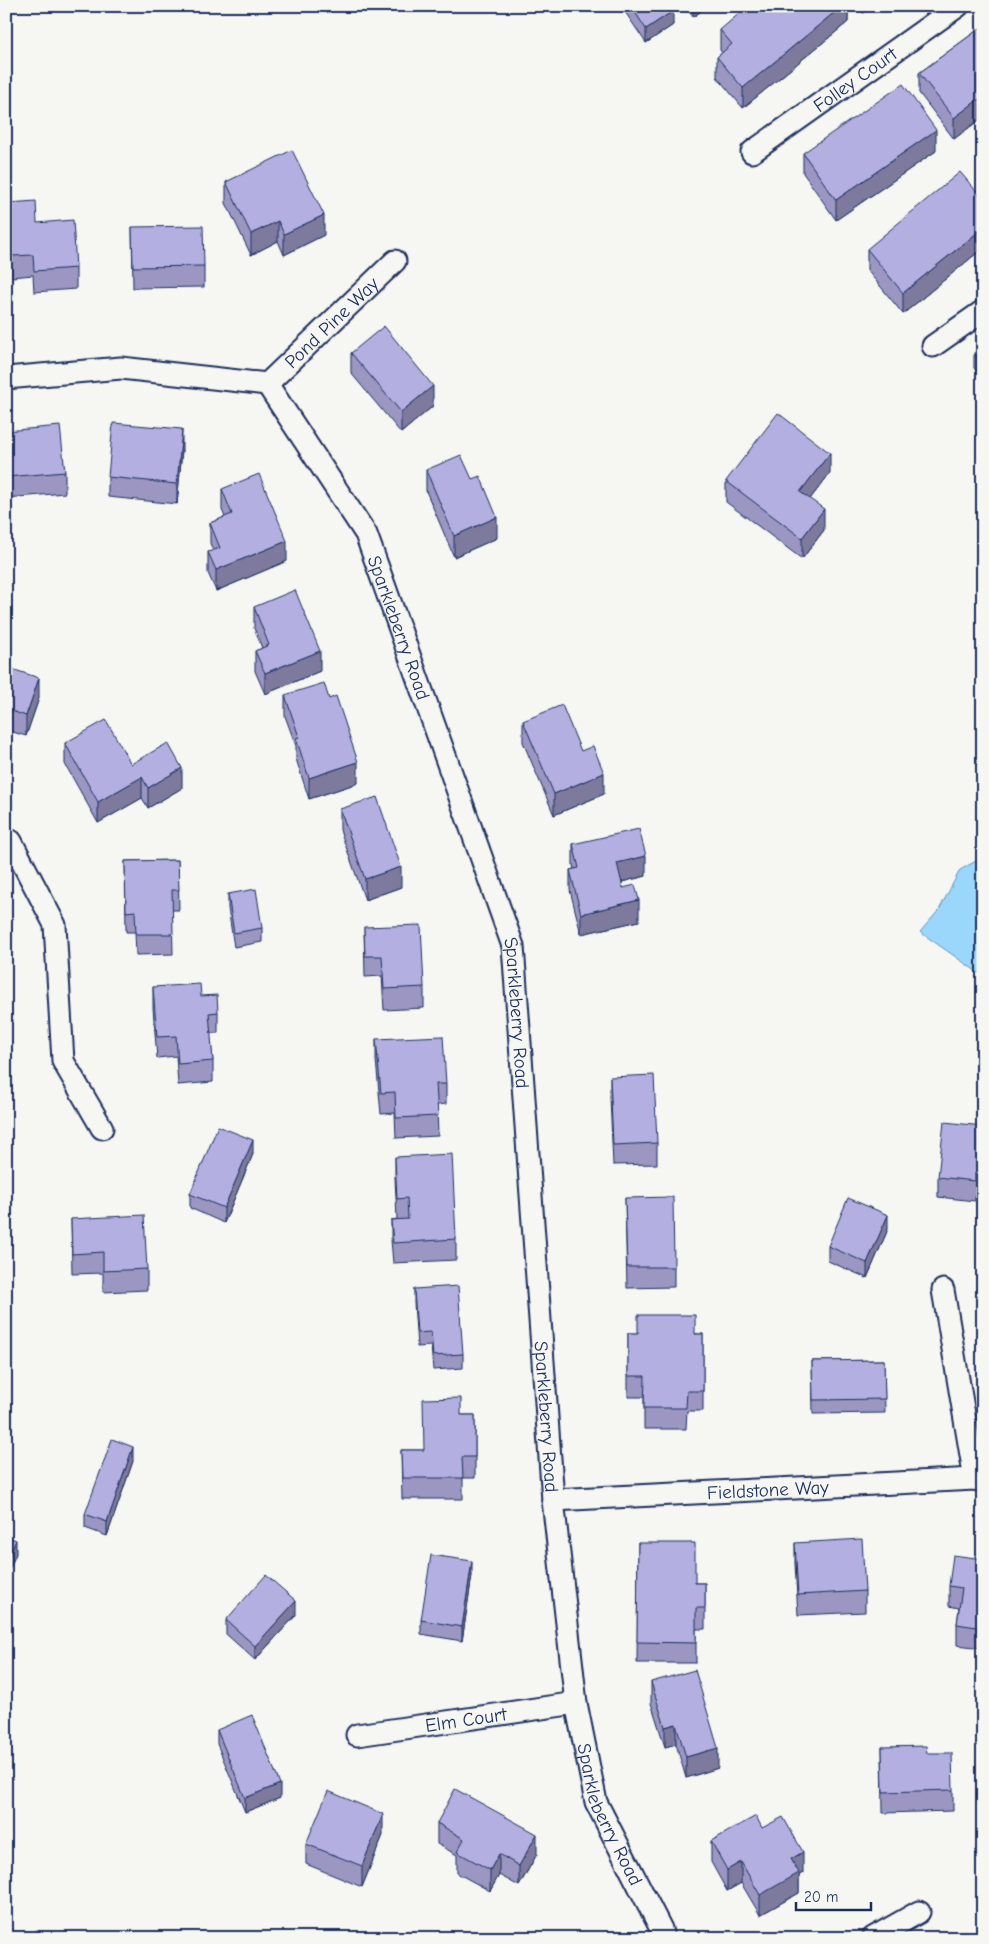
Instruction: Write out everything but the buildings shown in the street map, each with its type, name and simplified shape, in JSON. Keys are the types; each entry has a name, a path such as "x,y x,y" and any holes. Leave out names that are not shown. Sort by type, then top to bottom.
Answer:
{"street":[{"name":"Folley Court","path":"752,152 958,6"},
{"name":"Pond Pine Way","path":"267,384 394,261"},
{"path":"933,346 983,311"},
{"path":"6,378 121,368 267,384"},
{"name":"Sparkleberry Road","path":"267,384 366,534 513,946 553,1500 576,1702 596,1802 661,1929 662,1938"},
{"path":"6,838 11,841 55,925 63,1061 102,1128"},
{"path":"943,1290 979,1480"},
{"name":"Fieldstone Way","path":"553,1500 979,1480"},
{"name":"Elm Court","path":"357,1735 576,1702"},
{"path":"873,1938 918,1912"}],"water":[{"path":"983,857 983,976 920,932 939,910 960,870"}]}
